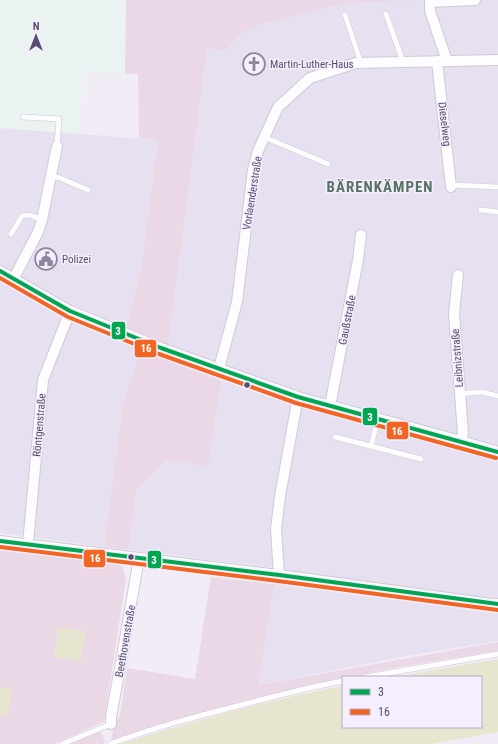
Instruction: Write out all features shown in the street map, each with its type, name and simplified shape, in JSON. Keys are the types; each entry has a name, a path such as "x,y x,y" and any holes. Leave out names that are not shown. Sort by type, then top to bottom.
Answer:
{"street":[{"path":"442,61 430,11 430,2 475,0"},
{"name":"Vorlaenderstraße","path":"219,368 237,302 254,170 258,151 278,107 310,78 356,63 498,60"},
{"name":"Dieselweg","path":"442,61 451,186"},
{"path":"14,278 38,232 42,220 57,146"},
{"name":"Gaußstraße","path":"330,406 358,260 361,235"},
{"path":"0,271 70,311 161,348 298,397 498,452"},
{"name":"Leibnizstraße","path":"458,275 454,314 463,434 461,441"},
{"name":"Röntgenstraße","path":"28,544 43,380 70,311"},
{"path":"279,575 276,529 281,490 298,397"},
{"path":"0,541 279,575 498,604"},
{"name":"Beethovenstraße","path":"111,724 139,558"}],"lane":[{"path":"386,14 404,62"},
{"path":"345,15 361,63"},
{"path":"22,117 59,119 57,146"},
{"path":"264,137 328,164"},
{"path":"51,176 60,178 88,190"},
{"path":"451,186 496,187"},
{"path":"481,210 498,212"},
{"path":"11,234 22,216 26,214 42,220"},
{"path":"459,394 482,392 498,396"},
{"path":"371,446 378,418"},
{"path":"335,437 421,459"},
{"path":"372,676 498,654"},
{"path":"110,744 145,731 181,721 256,701 342,681"},
{"path":"62,744 111,724"}],"shaded area":[{"path":"0,0 126,0 125,74 84,72 79,134 0,128"},
{"path":"126,0 419,0 346,3 267,22 244,31 226,50 207,49 167,355 222,374 208,466 166,460 136,490 129,550 104,547 123,403 140,352 122,344 142,263 158,140 139,138 138,74 125,74"},
{"path":"214,0 498,0 498,641 412,655 257,685 276,568 129,550 136,490 166,460 208,465 167,356 207,49 226,50"},
{"path":"0,128 158,140 142,263 122,343 140,352 123,403 104,547 0,533"},
{"path":"0,548 116,563 123,567 126,579 104,722 54,744 0,744"},
{"path":"211,577 274,584 258,685 498,642 498,651 399,667 356,676 342,676 342,679 145,729 111,742 114,724 120,716 127,668 195,679"},
{"path":"58,627 86,631 81,661 54,657"},
{"path":"498,659 498,732 432,744 120,744 231,712 342,686 342,728 482,728 482,676 400,676"},
{"path":"0,687 12,689 8,716 0,715"},
{"path":"100,731 105,741 104,744 69,744"}],"transit line":[{"name":"3","path":"0,271 70,311 161,348 298,397 498,452"},
{"name":"16","path":"0,278 68,317 159,354 296,403 496,458"},
{"name":"3","path":"0,541 279,575 498,604"},
{"name":"16","path":"0,547 498,610"}],"place":[{"name":"Martin-Luther-Haus","path":"254,64"},
{"name":"Polizei","path":"46,259"}],"district":[{"name":"BÄRENKÄMPEN","path":"380,187"}]}
